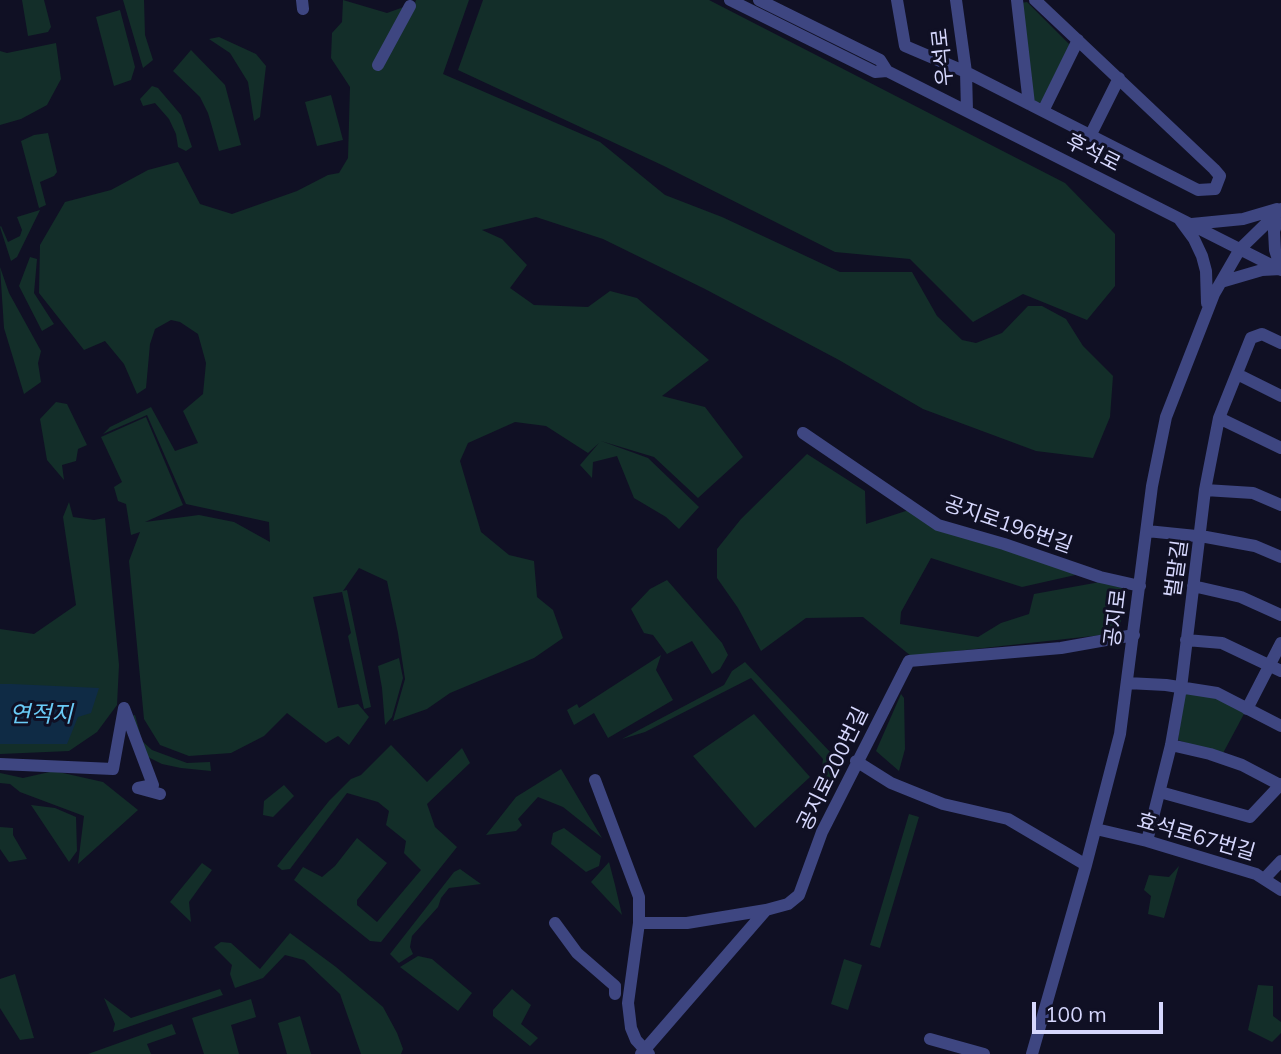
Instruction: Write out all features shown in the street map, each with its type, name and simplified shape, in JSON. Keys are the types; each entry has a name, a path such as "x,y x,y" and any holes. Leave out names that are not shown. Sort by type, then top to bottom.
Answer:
{"street":[{"name":"후석로","path":"730,0 874,72 887,71 1281,269"},
{"name":"후석로","path":"759,0 880,60 887,71"},
{"path":"897,0 905,46 966,72 1198,190 1215,189 1220,176 1214,169 1035,0"},
{"name":"우석로","path":"956,0 966,72 967,111"},
{"path":"1017,0 1029,104"},
{"path":"378,65 410,6"},
{"path":"1043,111 1077,40"},
{"path":"1091,134 1119,79"},
{"path":"1190,224 1243,219 1281,210"},
{"path":"1221,282 1262,270 1281,269 1275,250 1274,231 1281,210"},
{"name":"공지로","path":"1032,1054 1120,734 1152,486 1166,416 1206,312 1221,282 1240,250 1281,210"},
{"path":"1177,217 1194,239 1206,271 1206,312"},
{"name":"벌말길","path":"1147,841 1171,745 1181,688 1205,490 1219,418 1251,338 1262,334 1281,343"},
{"path":"1237,374 1281,396"},
{"path":"1219,418 1281,448"},
{"name":"공지로196번길","path":"803,433 938,525 1100,577 1140,586"},
{"path":"1205,490 1254,493 1281,505"},
{"path":"1147,531 1201,536 1255,546 1281,557"},
{"path":"1193,586 1241,597 1281,615"},
{"name":"공지로200번길","path":"645,1053 766,910 788,904 799,895 822,832 909,661 1061,648 1134,635"},
{"path":"1186,640 1222,643 1275,668"},
{"path":"1247,709 1275,668 1281,643"},
{"path":"1127,683 1217,693 1281,726"},
{"path":"0,764 113,769 124,708 153,785 138,788 160,794"},
{"path":"1160,792 1250,817 1280,784 1242,765 1171,745"},
{"path":"856,761 891,783 943,804 1008,819 1086,864"},
{"path":"595,780 639,897 639,923 628,1003 631,1028 645,1053"},
{"name":"효석로67번길","path":"1096,829 1147,841 1256,874 1281,891"},
{"path":"1264,879 1281,861"},
{"path":"639,923 687,923 766,910"},
{"path":"555,923 577,953 615,986 615,994"},
{"path":"930,1039 984,1054"}],"green space":[{"path":"22,0 44,0 51,27 48,32 28,36"},
{"path":"123,0 144,0 145,35 153,60 143,68"},
{"path":"343,0 387,13 415,3 416,0 469,0 443,74 600,142 665,195 722,217 840,272 912,272 937,316 962,340 976,343 1002,333 1028,306 1042,306 1066,319 1083,346 1113,376 1110,417 1093,458 1036,451 923,409 839,360 603,239 536,217 482,230 502,239 527,265 510,288 534,305 588,307 610,291 637,298 709,360 662,396 705,407 743,457 698,498 654,457 601,441 648,458 699,507 679,529 666,517 634,498 617,456 593,462 592,478 580,465 599,443 588,453 546,426 515,422 468,443 460,461 481,532 509,555 534,561 537,597 553,610 563,638 534,658 450,693 427,709 393,721 405,679 387,581 359,568 343,591 347,590 371,707 364,709 348,636 351,633 342,592 313,597 338,708 358,704 369,717 349,745 338,736 326,743 287,713 264,736 231,753 189,756 160,745 144,719 129,561 140,532 131,535 126,504 118,501 114,487 122,482 101,437 146,417 183,505 145,522 199,515 234,522 270,542 269,522 186,504 147,415 103,434 110,427 151,407 175,451 198,443 183,411 203,394 206,363 198,334 180,322 171,320 155,329 150,344 146,388 137,394 124,364 105,341 84,350 39,293 40,245 65,202 111,190 148,170 178,162 200,204 232,214 339,173 348,158 350,87 331,58 332,33 342,22"},
{"path":"483,0 709,0 1065,183 1115,234 1115,286 1087,320 1023,294 973,322 910,259 835,252 664,166 458,70"},
{"path":"1027,2 1071,46 1044,103 1034,102 1021,3"},
{"path":"120,10 135,67 131,80 114,86 96,17"},
{"path":"219,37 256,54 266,66 260,117 254,121 248,82 230,53 209,39"},
{"path":"56,43 61,79 47,105 21,119 0,125 0,51 7,53"},
{"path":"191,50 225,85 241,145 219,151 208,113 200,97 173,71"},
{"path":"152,86 158,88 181,115 192,147 186,151 178,147 169,119 155,103 143,106 140,99"},
{"path":"331,95 343,140 317,146 305,102"},
{"path":"48,133 57,172 40,182 46,205 39,208 21,141"},
{"path":"40,210 17,257 11,261 0,227 8,242 20,236 22,230 17,217"},
{"path":"30,257 37,259 34,293 54,324 42,331 19,286"},
{"path":"0,267 9,293 41,351 38,363 41,382 24,394 4,328"},
{"path":"56,402 67,404 87,445 78,449 76,461 62,465 64,480 47,460 40,419"},
{"path":"807,454 865,491 866,524 915,508 939,521 1093,571 1022,587 931,558 901,612 900,624 978,637 1001,623 1029,614 1034,594 1111,580 1124,581 1120,633 911,656 863,617 806,618 761,651 738,608 717,578 717,549 741,519"},
{"path":"69,502 73,517 94,520 105,518 119,665 117,705 97,732 69,751 0,754 0,629 34,634 76,605 63,517"},
{"path":"667,580 722,643 728,655 720,669 712,674 692,641 667,654 653,635 644,633 631,609 650,589"},
{"path":"661,655 656,670 673,700 608,738 594,713 574,725 567,710 577,704 579,708"},
{"path":"399,658 403,678 392,717 385,725 378,666"},
{"path":"745,662 832,754 838,769 829,794 818,800 823,759 751,678 645,732 622,739 724,685 732,671"},
{"path":"1185,689 1223,697 1245,712 1222,755 1178,740"},
{"path":"901,694 904,698 905,749 899,771 876,751"},
{"path":"754,714 810,777 755,828 693,756"},
{"path":"135,715 142,741 152,750 187,763 210,762 211,771 162,764 144,755 128,717"},
{"path":"391,745 427,782 462,748 470,763 427,804 435,827 457,847 381,942 370,941 294,880 303,867 322,877 335,866 357,838 387,863 357,900 357,905 377,922 421,870 404,853 406,841 386,825 389,811 378,802 347,793 290,869 282,870 277,866 329,801 351,779 361,775"},
{"path":"561,769 602,838 563,807 538,797 518,819 522,825 516,831 486,835 516,797"},
{"path":"54,771 103,782 138,810 78,864 84,816 20,792 10,784 0,783 0,773 23,778"},
{"path":"284,785 294,796 273,817 263,815 264,801"},
{"path":"31,805 55,808 76,817 77,851 69,862"},
{"path":"909,814 919,817 880,948 870,945"},
{"path":"0,827 13,828 13,835 27,859 9,862 0,849"},
{"path":"564,828 601,856 599,866 586,872 551,844 553,833"},
{"path":"609,862 615,885 622,915 591,882"},
{"path":"202,863 212,870 189,902 191,922 170,902"},
{"path":"1179,866 1164,918 1148,914 1151,896 1144,890 1149,875 1169,877"},
{"path":"460,869 481,884 449,888 438,907 412,936 410,947 413,954 399,963 390,954 454,872"},
{"path":"290,933 383,1007 397,1033 403,1049 401,1054 361,1054 340,994 304,960 285,955 263,978 235,988 230,974 232,965 214,947 221,942 231,943 260,969"},
{"path":"418,956 432,959 472,993 458,1011 400,967"},
{"path":"844,959 862,965 848,1010 831,1004"},
{"path":"15,974 34,1038 20,1040 0,1008 0,979"},
{"path":"1258,985 1273,986 1273,1016 1281,1022 1281,1033 1272,1042 1248,1030"},
{"path":"220,989 223,995 113,1032 115,1024 104,998 131,1018"},
{"path":"512,989 531,1005 521,1024 538,1038 530,1046 493,1016 493,1010"},
{"path":"251,999 256,1017 231,1025 239,1054 204,1054 192,1018"},
{"path":"300,1016 311,1054 287,1054 278,1023"},
{"path":"172,1024 176,1034 147,1044 151,1054 88,1054"}],"water":[{"name":"연적지","path":"0,684 99,688 91,713 78,717 67,744 0,744"}]}
